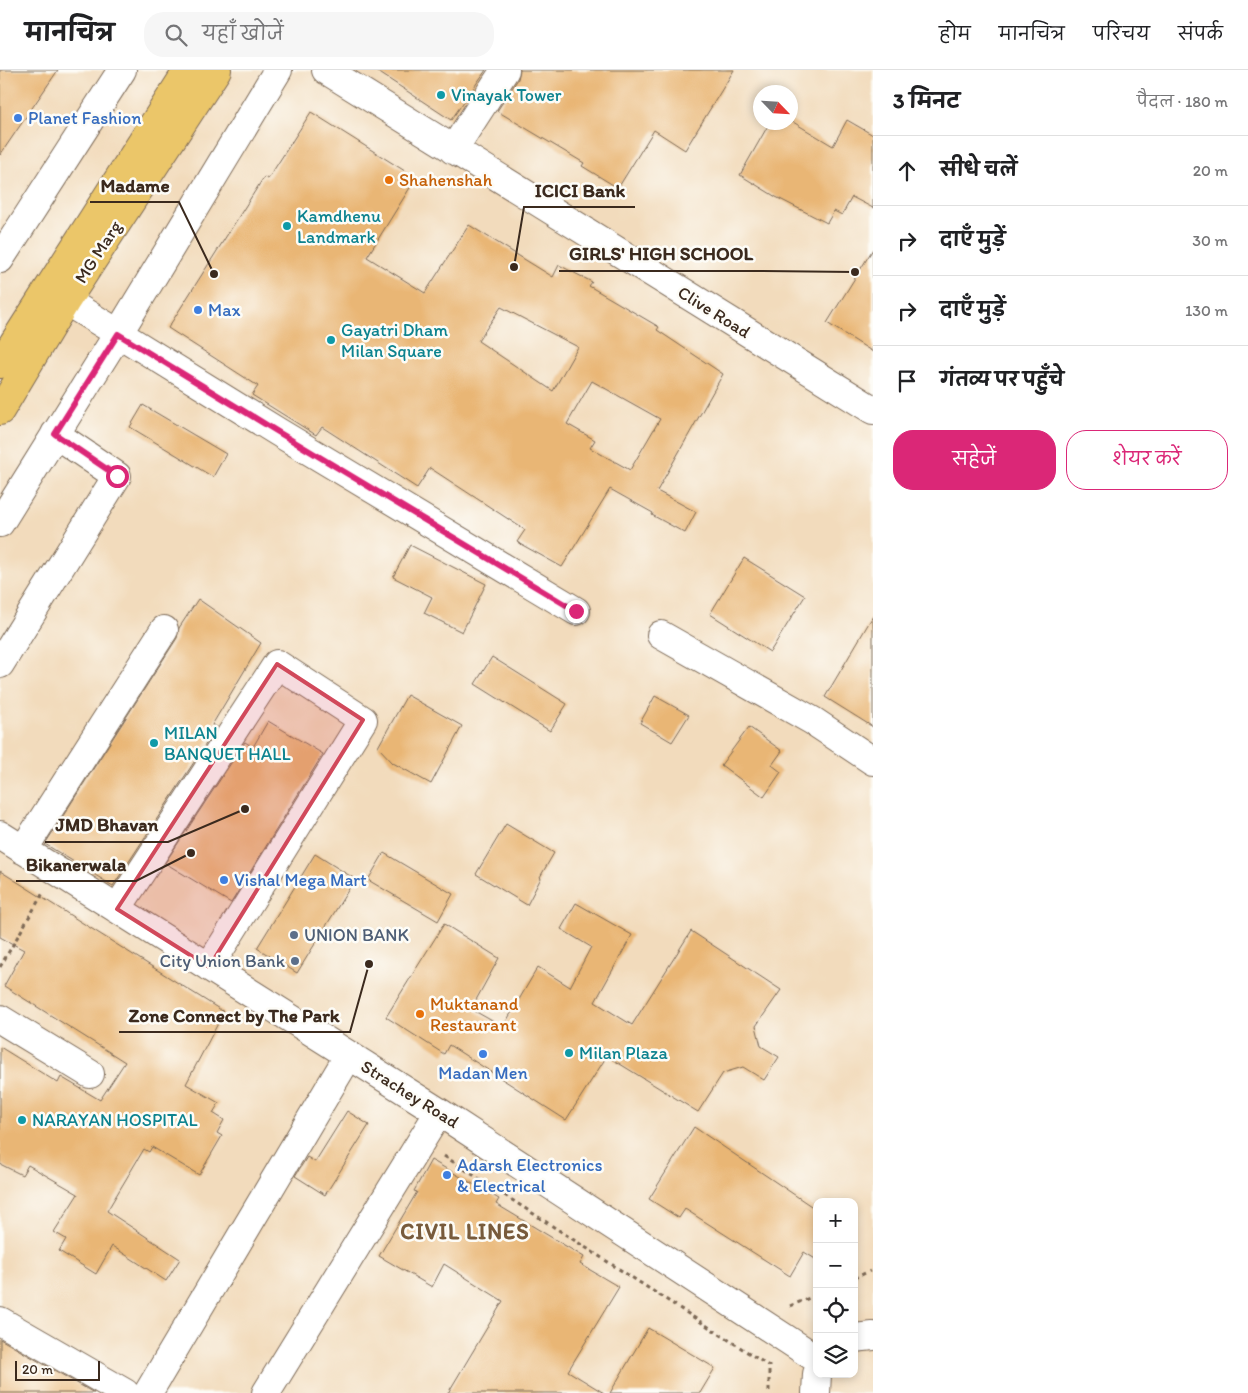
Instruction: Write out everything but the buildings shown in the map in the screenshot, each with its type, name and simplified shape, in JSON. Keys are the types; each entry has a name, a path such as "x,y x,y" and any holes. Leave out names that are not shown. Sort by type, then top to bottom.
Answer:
{"main road":[{"name":"MG Marg","path":"0,364 188,70"},
{"name":"MG Marg","path":"0,411 66,301 217,70"}],"street":[{"path":"0,258 122,70"},
{"path":"0,523 118,334 278,70"},
{"name":"Clive Road","path":"326,70 873,410"},
{"path":"452,150 506,70"},
{"path":"66,301 278,432 576,611"},
{"path":"0,664 117,476 55,434"},
{"path":"23,850 164,630"},
{"path":"661,635 814,721 873,762"},
{"path":"118,909 277,664 363,720 209,967"},
{"name":"Strachey Road","path":"0,835 438,1112 813,1356"},
{"path":"0,1019 90,1074"},
{"path":"148,1393 349,1055"},
{"path":"266,1393 438,1112"},
{"path":"0,1321 125,1393"},
{"path":"858,1338 873,1336"},
{"path":"816,1393 818,1378"}],"path":[{"path":"0,967 56,871"},
{"path":"421,1142 769,1366 768,1393"},
{"path":"858,1276 870,1271"}],"highlighted area":[{"path":"277,664 363,720 209,967 117,909"}],"place":[{"name":"Vinayak Tower","path":"441,95"},
{"name":"Planet Fashion","path":"18,118"},
{"name":"Shahenshah","path":"389,180"},
{"name":"Kamdhenu Landmark","path":"287,226"},
{"name":"ICICI Bank","path":"514,267"},
{"name":"GIRLS' HIGH SCHOOL","path":"855,272"},
{"name":"Madame","path":"214,274"},
{"name":"Max","path":"198,310"},
{"name":"Gayatri Dham Milan Square","path":"331,340"},
{"name":"MILAN BANQUET HALL","path":"154,743"},
{"name":"JMD Bhavan","path":"245,809"},
{"name":"Bikanerwala","path":"191,853"},
{"name":"Vishal Mega Mart","path":"224,880"},
{"name":"UNION BANK","path":"294,935"},
{"name":"City Union Bank","path":"295,961"},
{"name":"Zone Connect by The Park","path":"369,964"},
{"name":"Muktanand Restaurant","path":"420,1014"},
{"name":"Milan Plaza","path":"569,1053"},
{"name":"Madan Men","path":"483,1054"},
{"name":"NARAYAN HOSPITAL","path":"22,1120"},
{"name":"Adarsh Electronics & Electrical","path":"447,1175"}],"district":[{"name":"CIVIL LINES","path":"465,1231"}],"route":[{"path":"117,476 55,434 118,334 576,611"}]}
